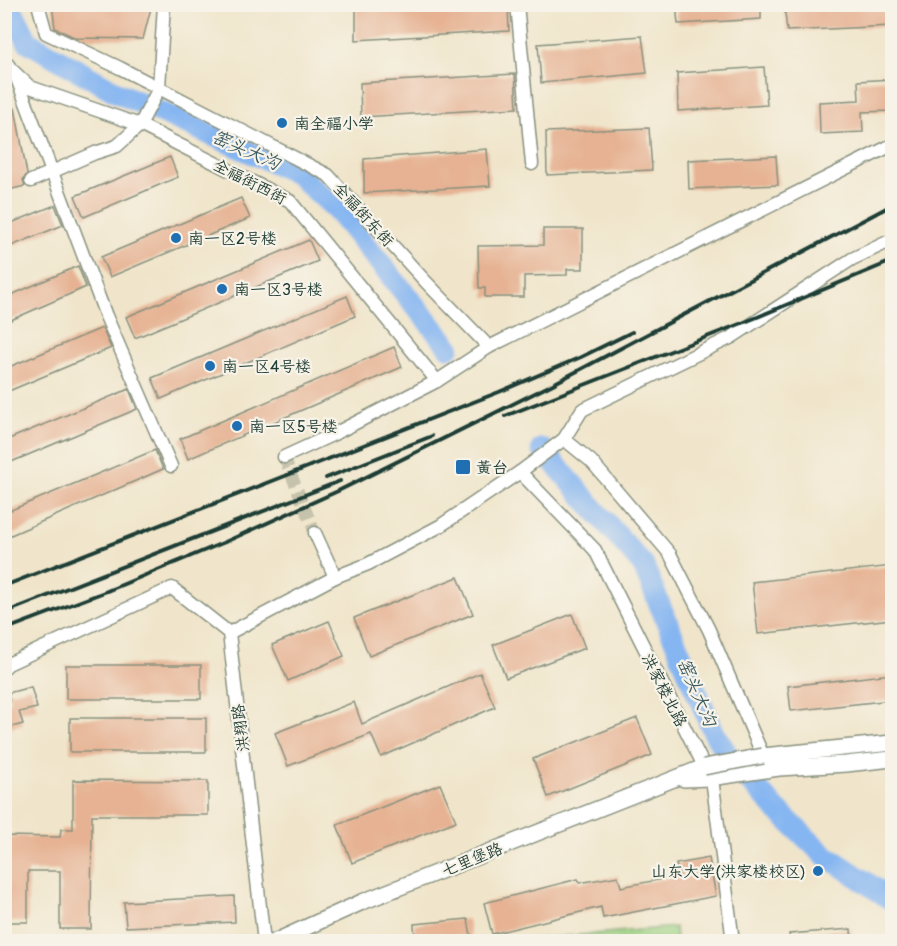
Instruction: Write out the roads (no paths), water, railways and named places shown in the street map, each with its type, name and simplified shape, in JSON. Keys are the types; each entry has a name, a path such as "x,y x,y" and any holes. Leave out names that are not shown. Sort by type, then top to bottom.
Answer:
{"main road":[{"name":"七里堡路","path":"274,942 363,902 670,779 892,743"},
{"name":"七里堡路","path":"764,763 892,759"}],"street":[{"name":"全福街东街","path":"38,4 46,33 328,175 489,347"},
{"path":"32,181 95,153 117,146 140,125 159,88 164,4"},
{"path":"517,4 532,164"},
{"name":"全福街西街","path":"4,60 30,87 140,125 290,201 436,381"},
{"path":"14,72 106,316 171,466"},
{"path":"284,458 436,381 489,347 892,145"},
{"path":"4,668 8,664 172,588 229,633 335,577 368,564 440,526 564,439 582,410 732,337 852,259 892,240"},
{"path":"564,439 591,461 670,554 709,630 764,763"},
{"name":"洪家楼北路","path":"520,472 596,550 707,772 713,786 733,942"},
{"path":"315,532 335,577"},
{"name":"洪翔路","path":"229,633 264,942"}],"waterway":[{"name":"窑头大沟","path":"9,4 28,42 116,92 296,173 334,207 449,347"},
{"name":"窑头大沟","path":"542,449 643,565 713,731 731,761 822,853 892,900"}],"tunnel":[{"path":"284,457 315,533"}],"railway":[{"path":"4,630 107,591 225,542 338,491 551,385 892,205"},
{"path":"505,416 755,318 892,261"},
{"path":"4,586 499,392 581,357 632,332"},
{"path":"326,478 432,436"},
{"path":"4,613 340,481"}],"place":[{"name":"南全福小学","path":"282,123"},
{"name":"南一区2号楼","path":"176,238"},
{"name":"南一区3号楼","path":"222,289"},
{"name":"南一区4号楼","path":"210,366"},
{"name":"南一区5号楼","path":"237,426"},
{"name":"黄台","path":"463,467"},
{"name":"山东大学(洪家楼校区)","path":"818,871"}]}
